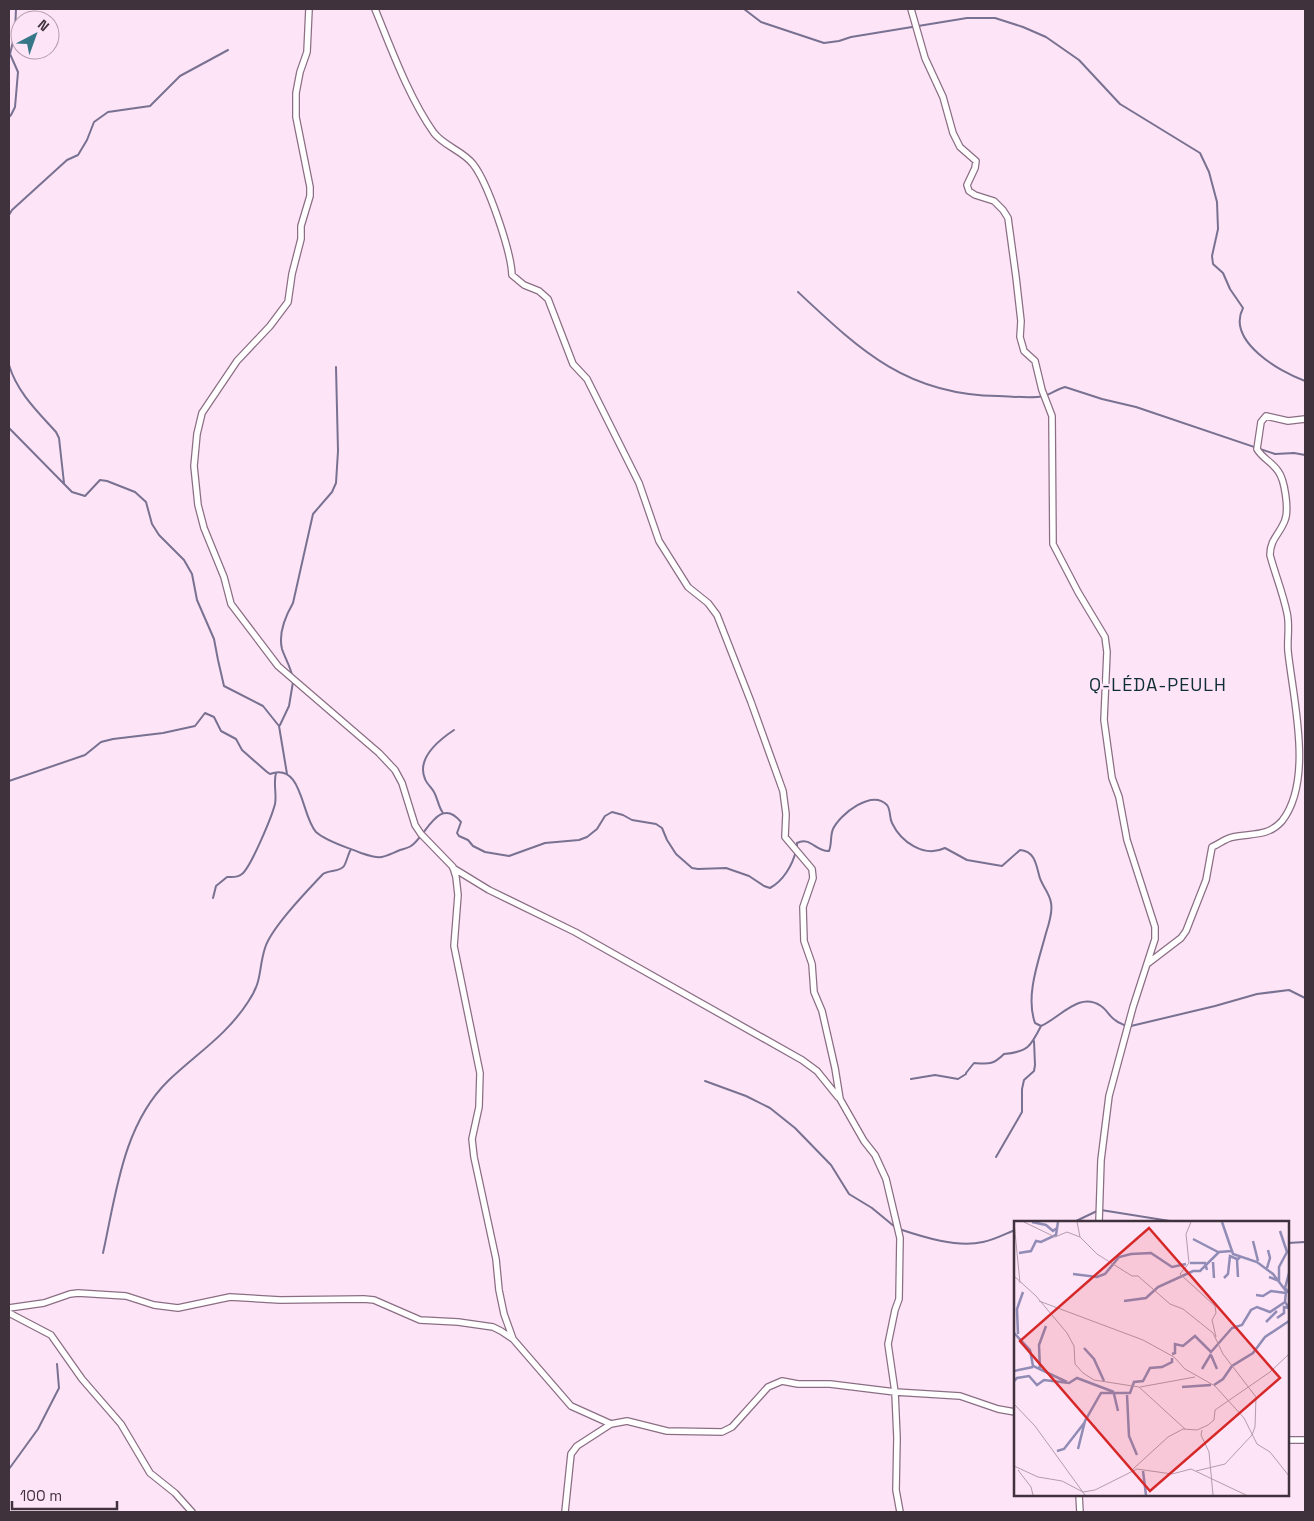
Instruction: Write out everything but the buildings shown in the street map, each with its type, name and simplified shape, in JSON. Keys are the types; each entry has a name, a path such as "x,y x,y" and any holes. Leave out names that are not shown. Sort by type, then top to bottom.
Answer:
{"street":[{"path":"309,9 307,52 300,72 296,94 296,117 310,187 310,196 301,226 301,239 292,274 288,302 270,326 237,361 202,413 197,434 194,466 198,505 204,528 224,577 231,604 278,666 379,753 395,770 402,783 416,825 421,834 453,867 489,890 575,932 802,1060 817,1071 840,1099 864,1141 875,1155 886,1179 900,1238 899,1299 888,1344 895,1392 897,1438 896,1490 900,1512"},
{"path":"375,9 396,61 424,117 436,135 472,164 484,186 500,225 512,265 512,275 524,285 539,291 548,299 573,364 587,379 638,483 659,541 688,587 708,603 717,615 783,791 786,814 785,837 812,869 813,878 803,907 804,941 812,964 814,992 822,1011 840,1099"},
{"path":"912,9 925,58 943,97 953,134 960,147 976,161 975,168 967,185 969,191 994,201 1008,218 1021,321 1020,337 1024,351 1035,361 1042,390 1052,416 1053,544 1078,592 1105,637 1108,652 1104,720 1112,778 1119,797 1128,840 1155,927 1155,939 1133,1007 1109,1096 1101,1160 1099,1221"},
{"path":"1147,964 1181,938 1186,931 1206,880 1212,847 1231,837 1262,834 1272,830 1282,821 1290,808 1299,781 1300,747 1288,648 1288,615 1270,555 1270,545 1285,522 1288,512 1283,482 1278,471 1265,460 1257,449 1261,422 1266,416 1288,422 1305,419"},
{"path":"453,867 458,895 454,946 480,1072 479,1107 472,1139 474,1157 488,1213 504,1314 513,1339"},
{"path":"9,1308 44,1303 78,1293 126,1296 154,1305 178,1308 230,1297 280,1300 374,1300 420,1320 458,1322 493,1327 502,1331 513,1339 571,1406 611,1424"},
{"path":"9,1313 50,1335 82,1379 121,1424 150,1473 175,1493 192,1512"},
{"path":"565,1512 571,1454 577,1446 611,1424 627,1421 667,1431 722,1432 732,1427 768,1387 782,1381 798,1384 830,1384 895,1392 960,1396 1014,1412"},
{"path":"1289,1440 1305,1440"},
{"path":"1079,1496 1080,1512"}],"waterway":[{"path":"9,117 15,107 18,72 10,54 15,33 16,9"},
{"path":"744,9 761,22 824,43 967,18 995,18 1046,37 1079,60 1120,104 1200,153 1209,172 1217,202 1218,229 1212,256 1213,264 1223,273 1230,289 1243,308 1240,320 1242,332 1258,354 1294,377 1305,381"},
{"path":"9,215 12,210 67,160 78,155 87,140 94,122 108,112 150,106 180,76 228,50"},
{"path":"798,292 865,351 911,378 937,388 966,394 1039,397 1065,387 1102,399 1136,407 1275,454 1294,453 1305,455"},
{"path":"9,365 22,393 59,438 64,483"},
{"path":"292,675 282,649 282,631 285,619 293,603 313,514 332,492 336,483 338,451 336,367"},
{"path":"9,428 72,492 85,496 100,480 135,492 146,502 152,524 159,535 184,560 192,574 197,600 214,639 224,686 263,706 279,726 287,774"},
{"path":"280,725 289,706 293,682"},
{"path":"9,781 85,755 101,742 163,733 195,726 205,713 214,717 221,731 236,739 242,750 267,772 270,774 281,772 289,776 300,792 307,814 316,832 331,841 373,857 385,856 411,846 433,820 439,815 446,813 453,815 461,822 457,833 468,840 473,846 485,852 509,856 545,843 579,840 587,837 597,829 605,816 612,812 632,820 656,824 662,828 676,854 692,868 726,868 749,876 770,888 786,872 796,851"},
{"path":"443,813 434,792 425,779 423,771 426,757 430,750 454,730"},
{"path":"213,898 216,886 227,877 237,877 242,874 256,852 275,804 276,773"},
{"path":"797,847 797,843 806,841 824,851 829,851 833,829 842,817 857,805 873,800 881,801 887,805 891,821 896,830 907,842 921,849 937,851 945,848 967,860 1002,866 1020,850 1025,851 1031,855 1035,862 1040,879 1050,899 1051,907 1050,918 1032,989 1032,1012 1035,1023 1041,1026 1070,1007 1085,1002 1093,1002 1105,1009 1113,1019 1126,1026"},
{"path":"103,1253 117,1184 131,1139 141,1118 153,1099 168,1081 220,1035 239,1014 256,987 265,948 274,930 323,874 344,866 351,849"},
{"path":"1131,1026 1257,994 1289,990 1305,998"},
{"path":"911,1079 935,1075 958,1079 966,1074 974,1063 990,1063 1004,1054 1024,1050 1034,1039 1041,1026"},
{"path":"996,1157 1022,1112 1024,1080 1034,1071 1034,1041"},
{"path":"705,1081 746,1096 770,1108 795,1128 831,1165 849,1194 872,1208 895,1227"},
{"path":"1101,1210 1170,1221"},
{"path":"1076,1221 1097,1211"},
{"path":"899,1229 940,1241 962,1244 987,1241 1014,1230"},
{"path":"1289,1243 1305,1242"},
{"path":"9,1469 38,1429 59,1388 57,1364"}],"district":[{"name":"Q-LÉDA-PEULH","path":"1158,684"}]}
